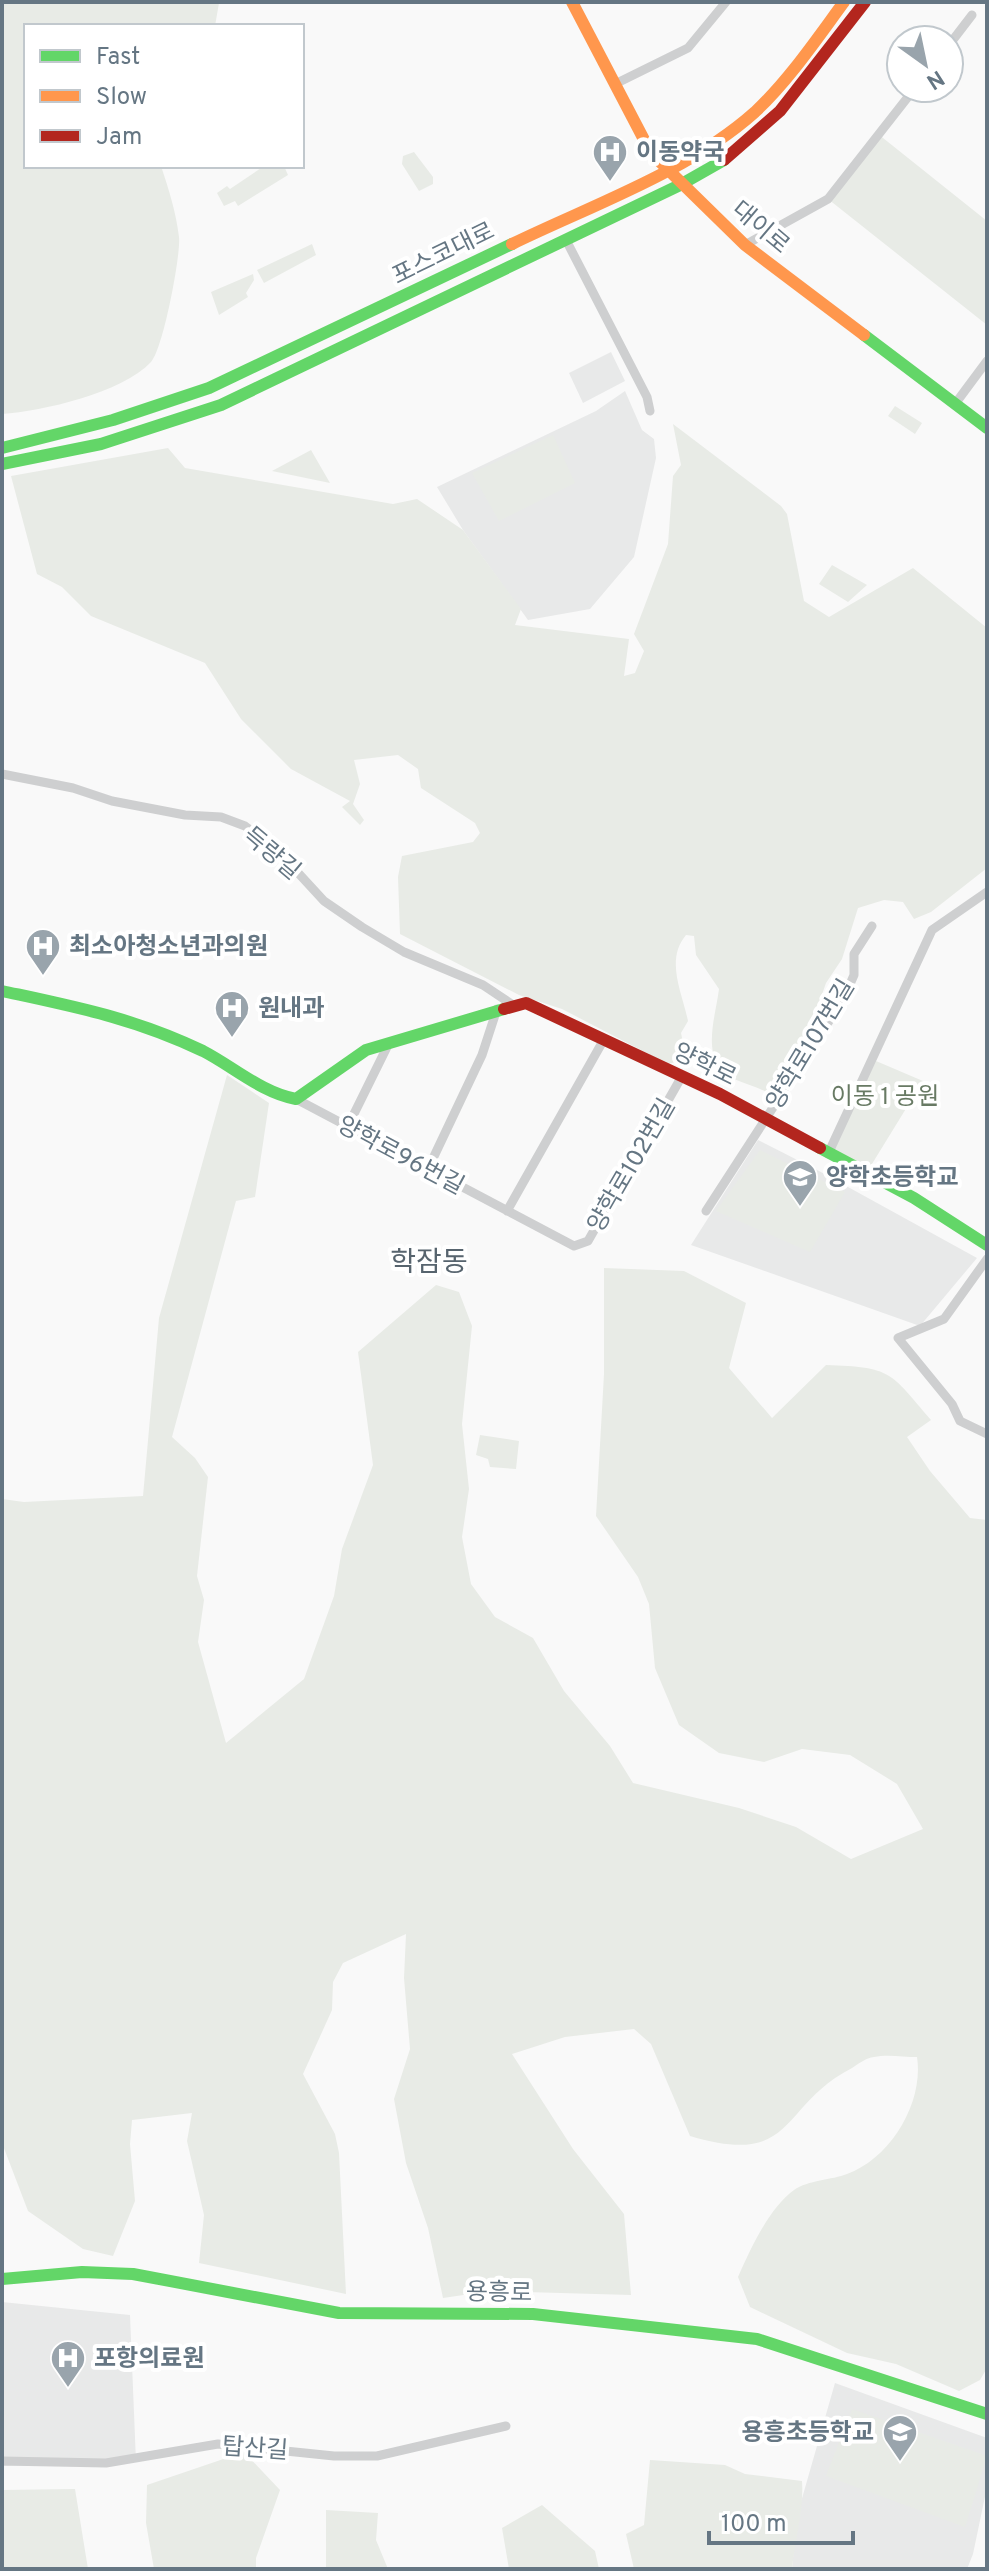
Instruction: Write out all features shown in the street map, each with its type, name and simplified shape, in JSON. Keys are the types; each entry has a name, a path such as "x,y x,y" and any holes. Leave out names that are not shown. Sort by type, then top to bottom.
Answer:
{"street":[{"name":"대이로","path":"572,2 651,153 680,185 745,245 987,428"},
{"path":"615,84 688,48 726,2"},
{"name":"포스코대로","path":"2,448 80,430 209,388 665,169 723,137 760,106 844,2"},
{"name":"포스코대로","path":"2,464 86,447 221,405 680,185 728,156 769,122 807,81 865,2"},
{"path":"965,24 972,15"},
{"path":"745,245 828,199 902,104"},
{"path":"566,240 647,397 650,411"},
{"path":"499,250 499,259 507,266"},
{"path":"955,404 987,361"},
{"name":"득량길","path":"2,774 73,788 112,801 185,815 221,817 245,826 278,851 324,901 362,927 404,952 483,985 513,1005"},
{"path":"828,1154 932,930 987,892"},
{"name":"양학로107번길","path":"706,1211 844,998 854,975 854,954 872,926"},
{"path":"2,991 120,1016 204,1052 280,1096 296,1099"},
{"name":"양학로","path":"296,1099 341,1064 366,1050 497,1009 526,1003 682,1076 765,1119 914,1198 987,1245"},
{"path":"428,1169 482,1055 497,1009"},
{"path":"507,1211 603,1041"},
{"path":"348,1126 388,1045"},
{"name":"양학로102번길","path":"574,1246 588,1241 682,1076"},
{"name":"양학로96번길","path":"296,1099 574,1246"},
{"path":"987,1259 944,1319 898,1338 952,1404 960,1421 987,1434"},
{"name":"용흥로","path":"2,2279 82,2272 133,2274 339,2313 533,2314 757,2339 987,2414"},
{"name":"탑산길","path":"2,2461 106,2463 218,2444 334,2456 377,2456 506,2426"}],"shaded area":[{"path":"611,352 625,381 583,403 569,373"},
{"path":"625,391 642,430 654,439 656,458 634,557 590,609 528,620 463,530 437,487 596,411"},
{"name":"양학초등학교","path":"758,1140 977,1258 920,1326 691,1245"},
{"name":"포항의료원","path":"2,2302 130,2315 136,2462 2,2466"},
{"name":"용흥초등학교","path":"835,2383 987,2438 987,2487 967,2569 792,2569 797,2516"}],"green space":[{"path":"2,2 219,3 215,24 24,24 24,168 162,168 174,210 179,247 166,322 151,362 138,373 102,391 60,404 2,414"},
{"path":"878,134 987,221 987,325 828,199"},
{"path":"414,152 433,177 433,184 419,191 402,164 403,156"},
{"path":"261,168 285,168 288,175 238,206 235,201 224,206 217,193 227,186 230,189"},
{"path":"312,244 316,255 264,283 257,270"},
{"path":"253,274 254,280 246,293 248,297 219,315 211,292"},
{"path":"895,406 922,423 915,434 888,416"},
{"path":"673,424 781,506 787,514 804,601 829,617 913,568 987,628 987,868 931,912 914,919 903,902 884,900 858,908 842,959 826,983 813,1020 773,1096 734,1079 723,1072 716,1062 712,1039 719,989 696,955 694,936 686,935 680,945 676,966 688,1021 681,1033 685,1052 679,1061 668,1064 562,1009 519,995 400,934 398,877 402,856 473,842 480,833 475,823 421,788 418,769 398,755 354,760 360,784 353,804 364,820 360,825 342,807 350,801 291,769 241,719 205,663 91,616 62,587 37,574 11,476 168,448 185,468 393,504 417,499 463,530 521,609 515,625 629,639 624,676 635,673 644,651 634,634 668,544 673,476 681,465"},
{"path":"553,435 575,483 499,521 472,473"},
{"path":"311,450 330,483 272,471"},
{"path":"832,565 867,585 848,602 819,584"},
{"name":"이동 1 공원","path":"876,1061 923,1081 867,1172 828,1154"},
{"path":"227,1075 269,1103 255,1197 236,1201 172,1437 195,1458 208,1477 197,1576 204,1600 198,1642 226,1743 304,1679 334,1596 342,1549 373,1465 358,1352 436,1285 459,1292 472,1326 462,1424 469,1489 462,1537 471,1584 495,1617 533,1638 564,1691 610,1746 633,1783 739,1808 796,1827 851,1859 923,1829 897,1784 850,1755 802,1749 764,1762 719,1753 679,1725 655,1668 649,1604 638,1577 596,1516 604,1374 604,1268 684,1271 746,1303 729,1368 772,1418 826,1365 864,1368 888,1375 907,1391 931,1420 907,1437 930,1471 970,1518 987,1520 987,2368 980,2380 959,2391 896,2364 847,2353 750,2307 738,2277 761,2230 776,2207 794,2190 863,2166 890,2142 910,2110 918,2074 917,2057 884,2056 865,2060 828,2083 769,2139 750,2144 725,2144 690,2136 651,2044 634,2029 565,2037 512,2054 573,2149 624,2214 631,2295 491,2291 443,2298 428,2228 406,2163 394,2099 410,2049 404,1978 406,1934 343,1963 333,1982 332,2010 303,2074 335,2134 339,2153 346,2294 199,2263 204,2215 187,2141 192,2113 132,2120 130,2144 135,2201 113,2256 83,2249 28,2211 2,2143 2,1499 24,1502 143,1496 159,1318"},
{"path":"760,1150 845,1192 810,1252 716,1211"},
{"path":"480,1435 519,1441 516,1469 490,1467 488,1459 476,1455"},
{"path":"852,2409 987,2456 965,2527 826,2476"},
{"path":"244,2452 280,2490 256,2558 256,2569 154,2569 146,2523 147,2485"},
{"path":"650,2460 725,2465 745,2474 802,2481 801,2514 792,2569 634,2569 626,2534 644,2525"},
{"path":"75,2489 88,2569 2,2569 2,2490"},
{"path":"542,2505 595,2551 599,2569 509,2569 502,2528"},
{"path":"326,2510 378,2513 376,2540 388,2569 326,2569"}],"traffic: fast":[{"path":"2,464 101,444 221,405 680,185 724,160"},
{"path":"2,448 113,420 209,388 512,244"},
{"path":"864,335 987,428"},
{"path":"2,991 55,1002 153,1030 203,1051 271,1091 296,1099 366,1050 504,1009"},
{"path":"820,1148 914,1198 987,1245"},
{"path":"2,2279 82,2272 133,2274 339,2313 533,2314 757,2339 987,2414"}],"traffic: slow":[{"path":"572,2 651,153 745,245 864,335"},
{"path":"512,244 670,170 729,133 779,87 844,2"}],"traffic: jam":[{"path":"724,160 780,111 865,2"},
{"path":"504,1009 526,1003 720,1094 820,1148"}],"place":[{"name":"이동약국","path":"610,183"},
{"name":"최소아청소년과의원","path":"43,977"},
{"name":"원내과","path":"232,1039"},
{"name":"양학초등학교","path":"800,1208"},
{"name":"포항의료원","path":"68,2389"},
{"name":"용흥초등학교","path":"900,2463"}],"district":[{"name":"학잠동","path":"429,1261"}]}
